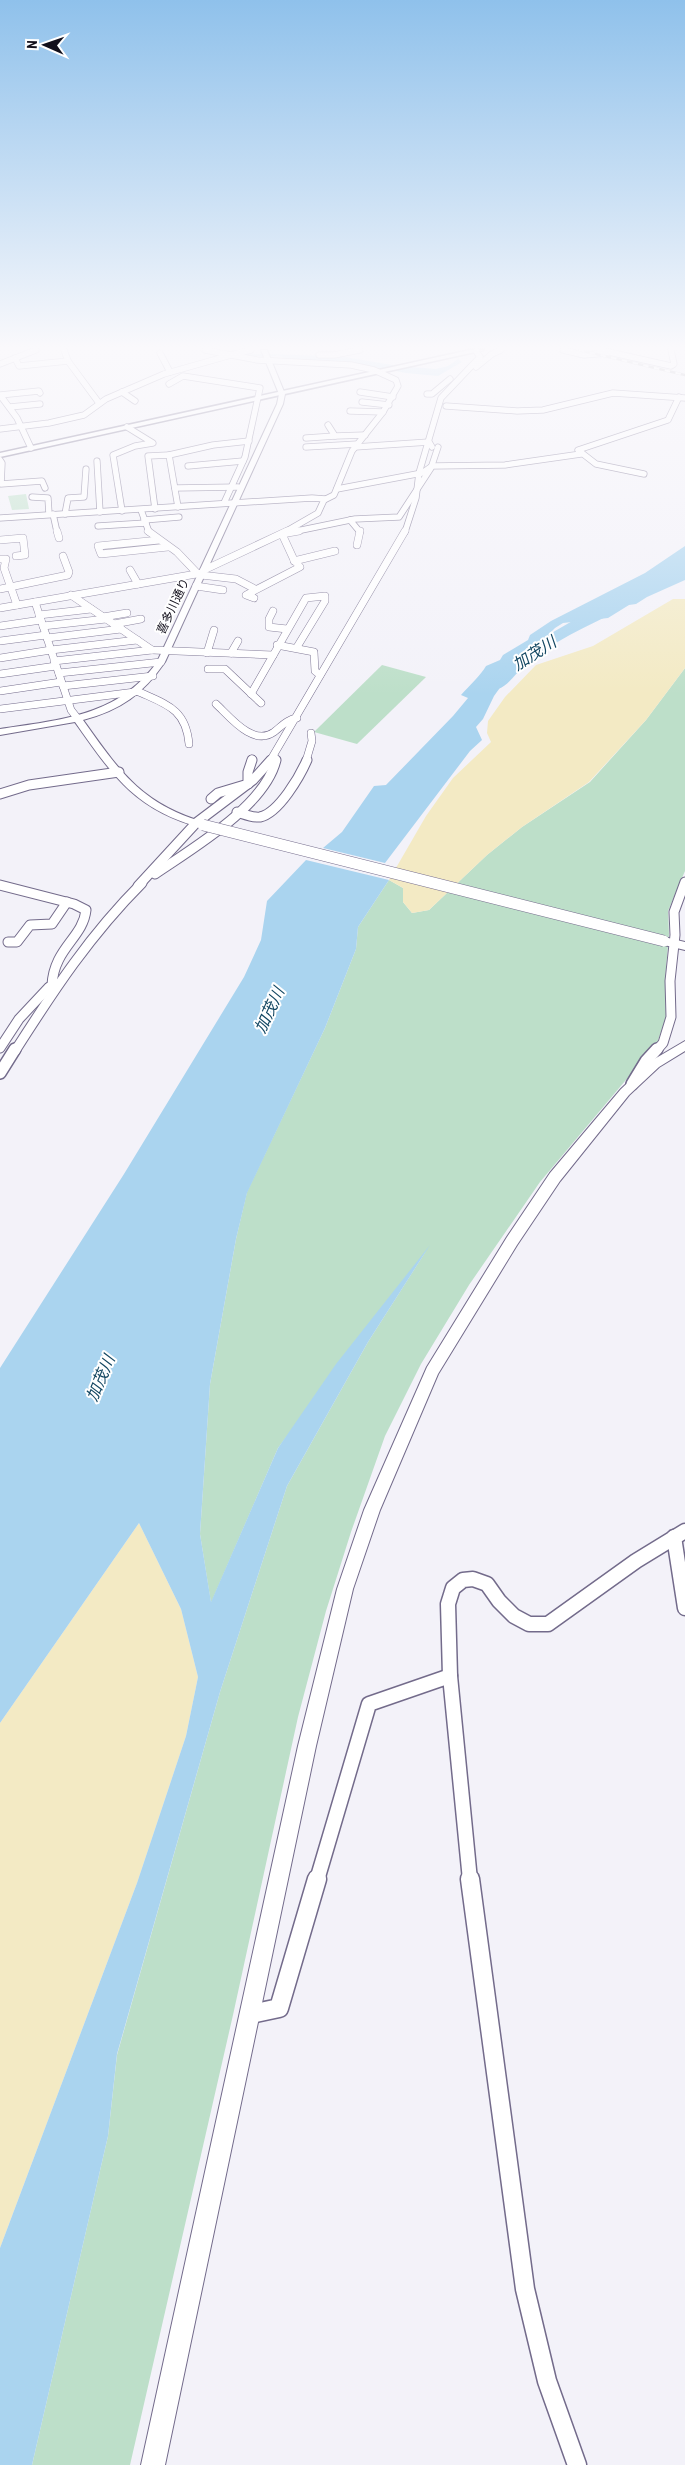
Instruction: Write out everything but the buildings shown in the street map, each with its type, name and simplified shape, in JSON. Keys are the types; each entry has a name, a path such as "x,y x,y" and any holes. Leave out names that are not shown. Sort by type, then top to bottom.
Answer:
{"street":[{"path":"2,465 1,484 42,481 45,488"},
{"path":"97,465 100,512"},
{"path":"116,465 122,511"},
{"path":"149,465 155,509"},
{"path":"171,465 178,507"},
{"path":"188,466 198,465"},
{"path":"224,503 240,465"},
{"name":"喜多川通り","path":"0,732 78,719 99,712 136,692 153,676 252,465"},
{"path":"0,518 224,503 312,498 326,499 333,496 337,489 345,465"},
{"path":"0,1073 54,986 91,938 138,886 200,824 248,784 274,756 404,534 412,514 422,465"},
{"path":"337,489 419,473 432,466 503,465"},
{"path":"601,465 644,474"},
{"path":"396,518 401,516 432,466"},
{"path":"65,514 68,498 84,497 86,470"},
{"path":"175,488 242,487"},
{"path":"32,497 48,498 59,538"},
{"path":"0,608 201,573 282,534 318,512 326,499"},
{"path":"141,510 149,532 168,547 178,552 201,573 236,579 255,590"},
{"path":"98,526 179,517"},
{"path":"282,534 370,517 396,518 402,521 404,534"},
{"path":"350,520 360,532 357,545"},
{"path":"254,598 246,596 300,567 294,561 286,538 282,534"},
{"path":"0,540 22,537 25,555 16,556"},
{"path":"160,540 98,546 101,554 168,547"},
{"path":"294,561 335,551"},
{"path":"0,589 68,575 69,572 63,556"},
{"path":"0,559 6,559 3,577 10,587 17,605"},
{"path":"130,570 138,584"},
{"path":"128,586 134,596"},
{"path":"196,586 223,590"},
{"path":"71,596 152,650"},
{"path":"251,694 277,645 306,598 325,596 325,601 297,647"},
{"path":"34,602 71,710 119,772 140,795 158,808 200,824 677,944"},
{"path":"0,626 41,620 91,609"},
{"path":"273,611 269,619 269,627 287,629"},
{"path":"41,620 104,618 127,613"},
{"path":"114,624 141,619"},
{"path":"0,641 121,629"},
{"path":"214,630 209,653 208,671 225,669 261,703"},
{"path":"0,658 138,640"},
{"path":"231,653 238,641"},
{"path":"277,645 297,647 314,652 315,671 320,676"},
{"path":"0,674 56,667 152,650 272,655"},
{"path":"56,667 161,662"},
{"path":"0,691 153,676"},
{"path":"0,709 67,699 136,692 174,708 188,730 190,736 189,744"},
{"path":"216,704 246,730 258,737 268,736 288,719 297,718"},
{"path":"237,812 257,817 270,812 293,786 303,769 313,744 311,733"},
{"path":"138,886 213,833 237,812 274,773 276,760 274,756"},
{"path":"248,784 248,772 252,759"},
{"path":"0,794 29,785 119,772"},
{"path":"212,799 218,793 240,784 248,784"},
{"path":"153,2465 251,2014 287,1835 345,1589 372,1510 400,1440 432,1371 512,1242 555,1177 632,1084 646,1060 663,1043 672,1017 670,981 677,944 674,912 685,882"},
{"path":"0,885 67,902 84,908 86,915 58,958 54,986 19,1018 0,1048"},
{"path":"8,942 17,942 30,925 52,924 67,902"},
{"path":"632,1084 655,1064 685,1045"},
{"path":"576,2465 546,2381 525,2290 467,1854 450,1676 448,1604 453,1588 463,1580 473,1579 487,1584 498,1601 514,1616 528,1624 548,1624 636,1561 679,1534 685,1608"},
{"path":"251,2014 279,2008 368,1704 450,1676"}],"green space":[{"path":"26,494 29,509 12,510 8,496"},
{"path":"382,665 426,677 357,744 314,732"},
{"path":"685,668 685,871 668,911 669,934 665,980 666,1018 657,1043 540,1182 469,1285 421,1364 385,1436 351,1532 326,1611 298,1717 233,2015 130,2465 32,2465 108,2136 117,2055 220,1692 287,1486 368,1342 426,1251 278,1448 211,1603 200,1534 210,1384 236,1239 247,1192 325,1028 356,949 358,927 389,880 403,888 403,902 412,913 429,910 487,855 522,827 590,782 646,720"}],"sand":[{"path":"673,599 685,599 685,668 646,720 589,782 522,827 487,855 429,910 412,913 403,902 403,888 389,880 426,816 453,778 491,742 487,733 488,721 505,697 536,665 593,646"},
{"path":"139,1523 181,1609 198,1677 186,1736 137,1883 0,2248 0,1723"}],"water":[{"path":"685,546 685,580 636,604 629,605 608,618 563,623 555,628 512,671 494,696 483,719 476,727 482,740 470,751 385,863 323,848 342,832 374,786 386,785 453,716 468,698 461,695 486,666 500,660 503,655 528,640 530,635 551,621 645,573"},
{"path":"306,860 389,880 358,927 356,949 325,1028 247,1193 236,1239 210,1384 200,1534 211,1602 278,1448 336,1364 430,1245 368,1342 287,1486 220,1692 117,2054 108,2136 32,2465 0,2465 0,2248 137,1883 186,1736 198,1677 181,1609 139,1523 0,1723 0,1368 124,1174 244,977 261,940 267,901"}],"waterway":[{"name":"加茂川","path":"498,684 508,672 535,650 615,607"}]}
